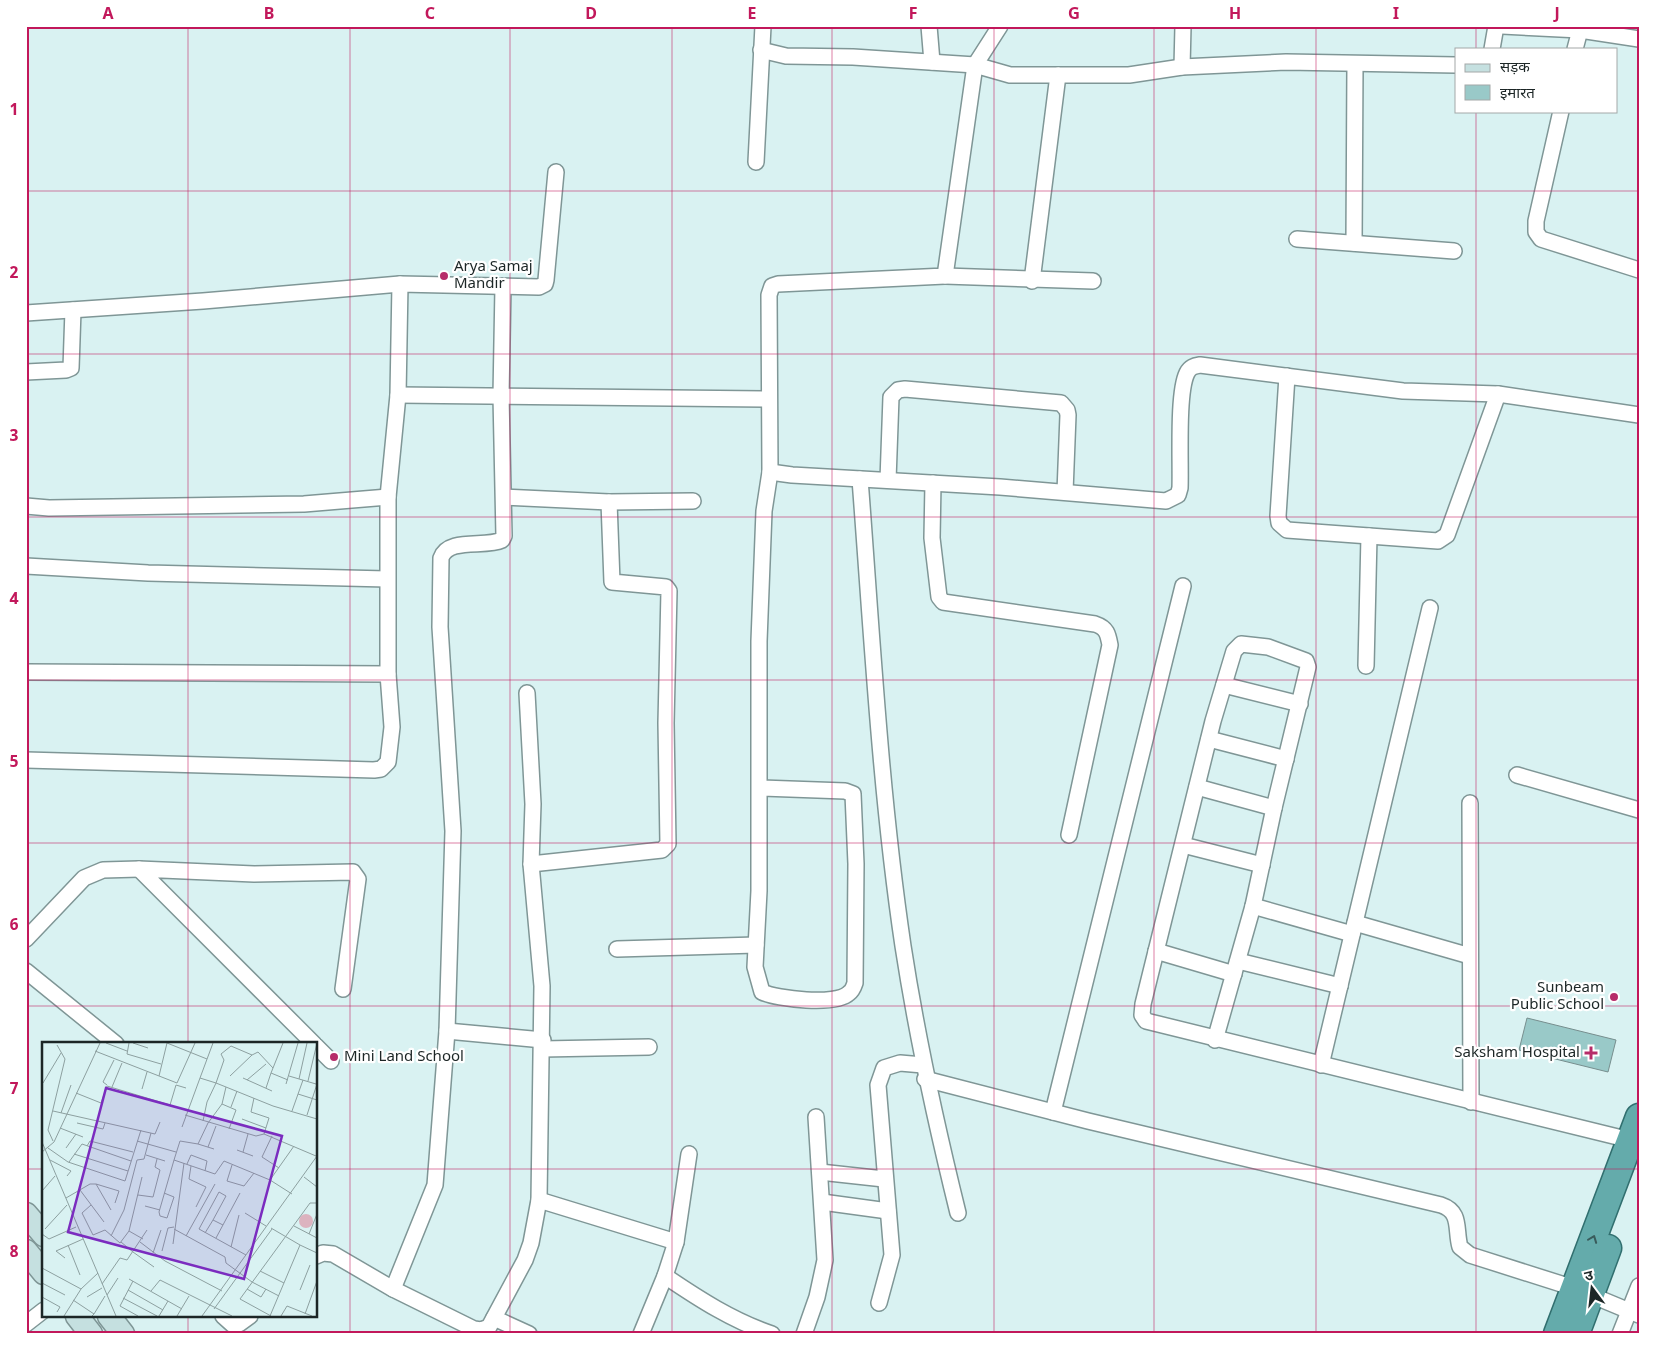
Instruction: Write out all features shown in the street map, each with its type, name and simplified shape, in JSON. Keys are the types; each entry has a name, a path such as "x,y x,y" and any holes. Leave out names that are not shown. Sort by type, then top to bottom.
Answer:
{"highway":[{"path":"1576,1334 1583,1292 1634,1128"},
{"path":"1557,1334 1583,1292 1639,1166"}],"main road":[{"path":"26,1214 42,1234"},
{"path":"26,1251 42,1271"},
{"path":"79,1318 91,1334"},
{"path":"111,1318 123,1334"}],"street":[{"path":"756,162 763,26"},
{"path":"929,26 932,62"},
{"path":"945,276 975,65 1000,26"},
{"path":"1182,66 1183,26"},
{"path":"1492,48 1496,26"},
{"path":"1502,26 1580,30 1639,39"},
{"path":"1575,48 1580,30"},
{"path":"761,50 786,56 852,57 975,65 1010,75 1129,75 1182,66 1286,62 1455,65"},
{"path":"1354,243 1356,64"},
{"path":"1032,281 1058,75"},
{"path":"1561,112 1536,221 1537,235 1541,239 1639,270"},
{"path":"26,313 400,284 538,287 546,282 556,172"},
{"path":"1298,239 1454,250"},
{"path":"760,788 845,791 853,794 856,864 855,983 850,993 829,1000 773,998 762,992 755,966 760,788 759,641 764,511 770,472 770,295 772,286 778,284 945,276 1032,281 1093,281"},
{"path":"26,760 381,769 388,762 392,727 388,674 388,497 398,394 400,284"},
{"path":"393,1289 435,1185 448,1031 453,831 440,627 441,558 444,552 453,546 494,543 502,540 504,534 501,396 503,287"},
{"path":"26,372 66,370 71,368 73,310"},
{"path":"770,472 1065,492 1108,498 1166,501 1174,498 1180,488 1181,408 1186,374 1191,367 1208,365 1403,391 1498,394 1639,415"},
{"path":"1287,376 1279,523 1287,530 1438,541 1447,535 1498,394"},
{"path":"888,480 891,398 898,390 905,389 1061,403 1067,410 1068,415 1065,492"},
{"path":"398,394 769,399"},
{"path":"860,479 884,794 903,945 924,1072 958,1213"},
{"path":"932,483 932,538 939,597 943,602 1095,624 1106,630 1108,634 1110,645 1069,835"},
{"path":"26,506 49,508 304,504 388,497"},
{"path":"504,497 609,502 693,501"},
{"path":"531,864 662,850 668,844 666,723 669,591 666,587 612,582 609,502"},
{"path":"1366,666 1369,536"},
{"path":"26,566 148,573 387,579"},
{"path":"1053,1112 1183,586"},
{"path":"1321,1065 1430,608"},
{"path":"1215,1040 1253,906 1274,808 1308,667 1307,663 1268,647 1246,643 1238,646 1234,651 1209,738 1143,1004 1142,1015 1146,1021 1215,1040 1470,1102 1634,1128"},
{"path":"26,672 388,674"},
{"path":"1224,684 1300,704"},
{"path":"318,1255 322,1253 333,1254 393,1289 474,1329 481,1330 489,1327 525,1260 531,1243 539,1200 543,1045 542,986 531,864 533,804 527,693"},
{"path":"1209,738 1286,759"},
{"path":"1518,775 1639,810"},
{"path":"1197,787 1274,808"},
{"path":"1470,803 1470,1102"},
{"path":"1182,845 1262,865"},
{"path":"26,939 84,878 103,870 139,869 254,874 353,872 358,879 343,989"},
{"path":"139,869 312,1042"},
{"path":"1253,906 1470,956"},
{"path":"617,948 756,944"},
{"path":"1156,951 1340,986"},
{"path":"26,971 114,1042"},
{"path":"448,1031 543,1045 649,1047"},
{"path":"318,1048 332,1061"},
{"path":"879,1303 892,1254 884,1179 878,1085 880,1074 884,1068 900,1063 1053,1112 1450,1208 1455,1213 1458,1241 1464,1251 1583,1292 1634,1313"},
{"path":"804,1334 824,1272 825,1249 816,1117"},
{"path":"641,1334 665,1276 676,1242 689,1154"},
{"path":"820,1172 884,1179"},
{"path":"539,1200 676,1242"},
{"path":"822,1202 888,1211"},
{"path":"665,1276 710,1306 736,1320 772,1334"},
{"path":"1620,1334 1634,1313 1639,1286"},
{"path":"26,1324 42,1312"},
{"path":"225,1318 233,1325 239,1324 247,1318"},
{"path":"494,1318 529,1334"}],"building":[{"path":"1527,1018 1616,1040 1608,1072 1519,1050"}],"place":[{"name":"Arya Samaj Mandir","path":"444,276"},
{"name":"Sunbeam Public School","path":"1614,997"},
{"name":"Saksham Hospital","path":"1591,1053"},
{"name":"Mini Land School","path":"334,1057"}]}
